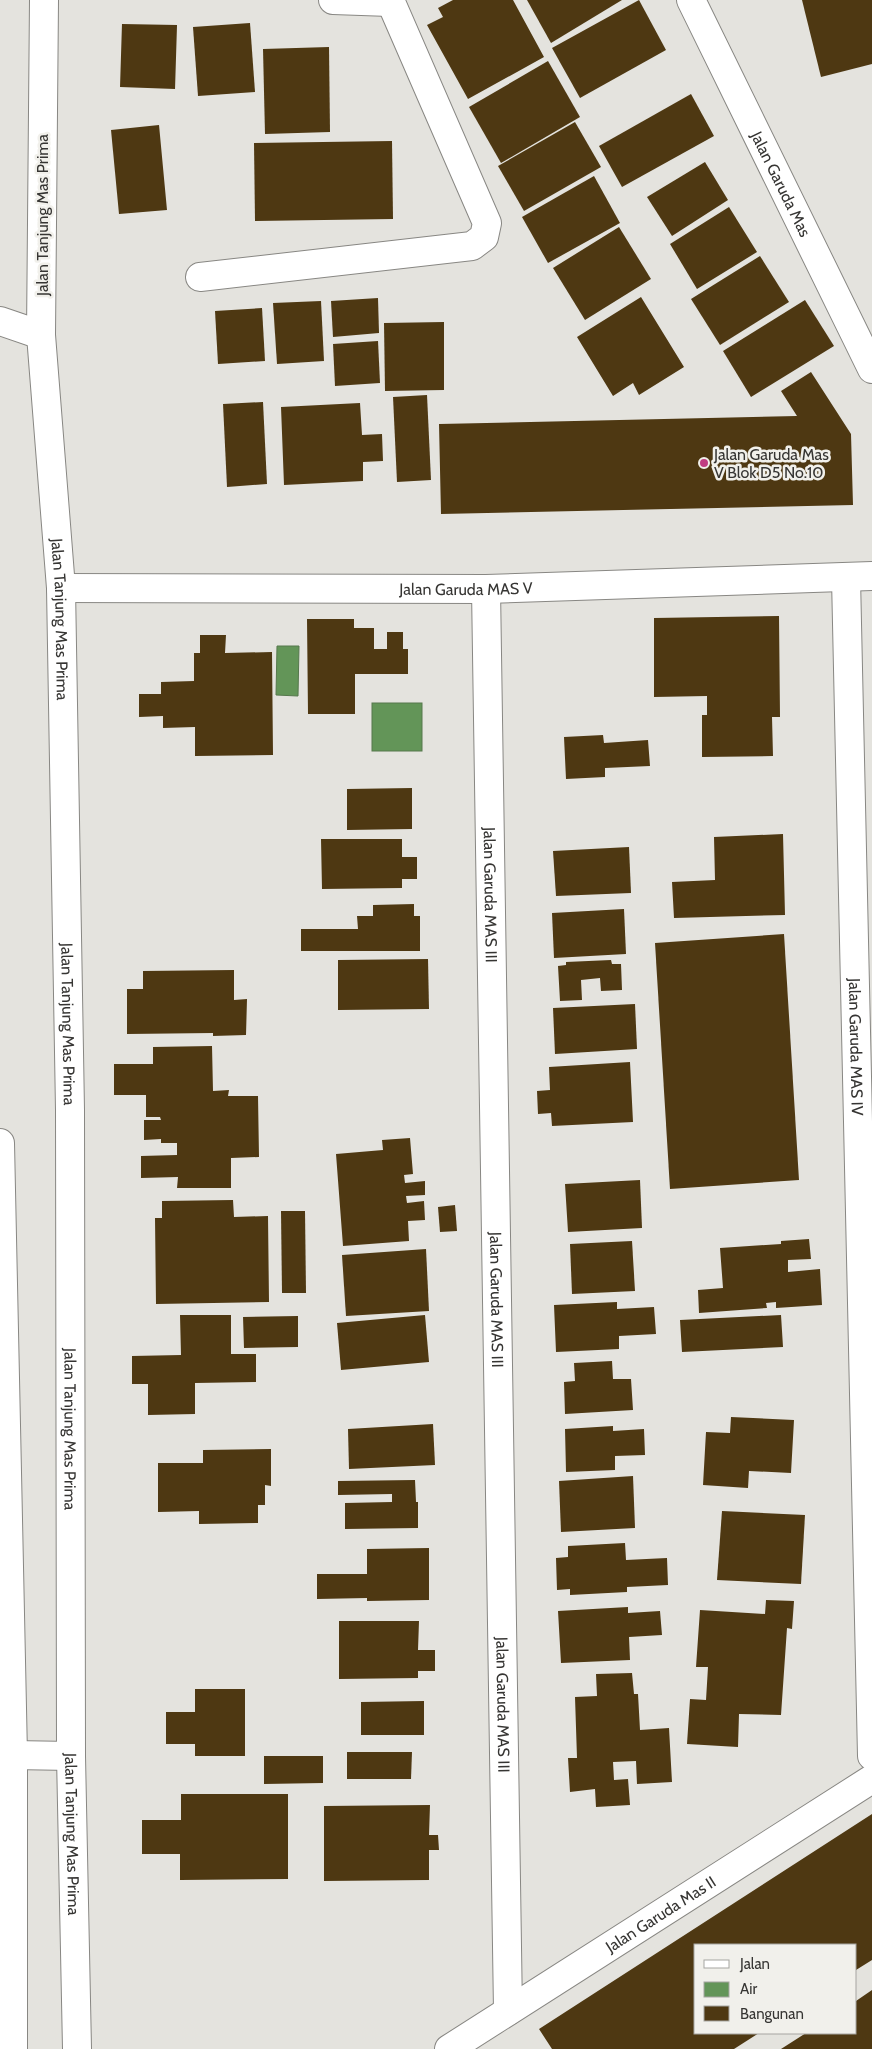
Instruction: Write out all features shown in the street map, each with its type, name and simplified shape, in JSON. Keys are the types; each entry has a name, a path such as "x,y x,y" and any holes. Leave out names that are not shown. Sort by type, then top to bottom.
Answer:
{"street":[{"name":"Jalan Tanjung Mas Prima","path":"44,0 41,335 60,588 70,1110 71,1756 77,2049"},
{"path":"200,276 472,246 484,237 487,223 390,1 333,0"},
{"name":"Jalan Garuda Mas","path":"691,0 872,369"},
{"path":"0,321 41,335"},
{"name":"Jalan Garuda MAS V","path":"60,588 486,589 859,577"},
{"name":"Jalan Garuda MAS IV","path":"859,577 872,1756"},
{"name":"Jalan Garuda MAS III","path":"486,589 508,2011"},
{"path":"0,1144 13,1755 13,2049"},
{"path":"13,1755 71,1756"},
{"name":"Jalan Garuda Mas II","path":"449,2049 872,1779"}],"water":[{"path":"277,646 299,646 298,696 276,695"},
{"path":"372,703 422,703 422,751 372,751"}],"building":[{"path":"453,0 513,0 544,57 468,99 427,25 443,17 438,8"},
{"path":"527,0 622,0 551,43"},
{"path":"639,0 666,50 580,98 552,48"},
{"path":"802,0 872,0 872,64 821,77"},
{"path":"250,23 255,92 198,96 193,27"},
{"path":"122,24 177,25 175,89 120,87"},
{"path":"329,47 330,132 265,134 263,49"},
{"path":"548,61 580,117 501,163 469,107"},
{"path":"691,94 714,136 622,187 599,146"},
{"path":"575,122 601,167 524,211 498,166"},
{"path":"159,125 167,210 119,214 111,130"},
{"path":"392,141 393,219 255,221 254,143"},
{"path":"705,162 728,200 672,236 647,197"},
{"path":"594,176 620,223 548,263 522,217"},
{"path":"729,207 757,252 697,289 670,244"},
{"path":"619,227 651,279 585,320 553,268"},
{"path":"760,256 789,302 720,345 691,299"},
{"path":"641,297 684,367 639,395 633,383 613,396 577,337"},
{"path":"378,298 379,333 333,337 331,301"},
{"path":"805,300 834,346 751,397 723,351"},
{"path":"321,301 324,361 277,364 273,303"},
{"path":"262,308 265,361 218,364 215,311"},
{"path":"444,322 444,390 385,391 384,323"},
{"path":"378,341 380,383 335,386 333,344"},
{"path":"811,372 851,434 853,505 441,514 439,424 797,416 781,391"},
{"path":"427,395 431,480 397,482 393,397"},
{"path":"263,402 267,484 227,487 223,404"},
{"path":"360,403 362,435 382,434 383,461 363,462 363,481 284,485 281,407"},
{"path":"779,616 780,717 772,717 773,756 702,757 702,715 707,715 707,696 654,697 654,618"},
{"path":"307,619 354,619 354,628 374,628 374,649 387,649 387,632 403,632 403,649 408,649 408,674 355,674 355,714 308,714"},
{"path":"200,635 226,635 225,653 272,652 273,755 195,756 195,727 163,728 163,716 139,717 139,694 161,694 161,682 194,681 194,653 200,653"},
{"path":"603,735 604,743 648,740 650,766 605,768 605,777 566,779 564,737"},
{"path":"412,788 412,829 347,830 347,789"},
{"path":"783,834 785,915 674,918 672,882 715,880 714,837"},
{"path":"321,839 402,839 402,857 417,857 417,879 402,879 402,888 322,889"},
{"path":"629,847 631,893 556,896 553,851"},
{"path":"414,904 414,916 420,916 420,951 301,951 301,929 358,929 357,916 373,916 373,905"},
{"path":"624,909 626,954 554,958 552,913"},
{"path":"784,934 799,1180 670,1189 655,943"},
{"path":"428,959 429,1009 338,1010 338,960"},
{"path":"611,960 612,964 621,964 622,990 601,991 600,978 581,980 582,1000 560,1001 558,966 566,965 566,962"},
{"path":"234,970 234,1000 247,999 246,1035 213,1036 213,1033 127,1034 127,989 143,989 143,971"},
{"path":"635,1004 637,1049 555,1054 553,1008"},
{"path":"212,1046 213,1091 229,1090 228,1096 258,1096 259,1157 231,1158 231,1188 177,1188 178,1177 141,1178 141,1156 177,1155 177,1143 161,1143 161,1139 144,1140 144,1120 161,1120 160,1117 146,1117 146,1095 114,1095 114,1064 153,1064 153,1047"},
{"path":"630,1062 633,1122 552,1126 551,1113 538,1114 537,1091 550,1090 549,1067"},
{"path":"410,1138 413,1174 404,1175 405,1183 425,1181 425,1195 406,1196 407,1203 424,1201 425,1220 408,1221 409,1241 343,1246 336,1154 383,1150 382,1140"},
{"path":"640,1180 642,1228 568,1232 565,1184"},
{"path":"233,1200 234,1217 268,1216 269,1302 156,1304 155,1218 162,1218 162,1201"},
{"path":"455,1205 457,1231 440,1232 438,1207"},
{"path":"281,1211 305,1211 306,1293 282,1293"},
{"path":"809,1239 811,1259 788,1260 788,1272 820,1269 822,1305 776,1308 776,1302 766,1303 767,1308 699,1313 698,1290 723,1288 720,1248 781,1244 781,1241"},
{"path":"632,1241 635,1291 572,1294 570,1244"},
{"path":"426,1249 429,1311 346,1316 342,1255"},
{"path":"617,1302 617,1309 654,1307 656,1334 619,1336 619,1349 556,1352 554,1305"},
{"path":"180,1315 231,1315 231,1354 256,1354 256,1382 195,1383 195,1414 148,1415 148,1384 132,1384 132,1356 181,1355"},
{"path":"425,1315 429,1362 341,1370 337,1323"},
{"path":"781,1315 783,1347 682,1352 680,1320"},
{"path":"298,1316 298,1347 244,1348 243,1317"},
{"path":"612,1361 613,1379 631,1379 633,1410 565,1414 564,1382 575,1381 574,1363"},
{"path":"731,1417 794,1420 791,1473 749,1471 748,1488 703,1485 706,1432 730,1433"},
{"path":"433,1424 435,1465 349,1469 348,1429"},
{"path":"613,1426 613,1431 644,1429 645,1455 615,1456 615,1470 566,1472 565,1429"},
{"path":"271,1449 271,1486 265,1485 265,1505 258,1505 258,1523 199,1524 199,1511 158,1512 158,1463 203,1463 203,1450"},
{"path":"633,1476 635,1528 561,1532 559,1481"},
{"path":"415,1480 416,1502 418,1502 418,1528 345,1529 345,1503 392,1502 392,1494 338,1495 338,1481"},
{"path":"722,1511 805,1515 801,1584 717,1580"},
{"path":"625,1543 626,1560 667,1558 668,1585 627,1587 627,1592 570,1595 570,1589 557,1590 556,1558 568,1557 568,1546"},
{"path":"429,1548 429,1600 367,1601 367,1598 317,1599 317,1574 367,1574 367,1549"},
{"path":"766,1600 794,1601 792,1629 787,1628 781,1715 739,1714 738,1747 687,1744 690,1699 706,1700 708,1667 696,1667 700,1610 765,1614"},
{"path":"628,1607 628,1613 660,1611 662,1635 629,1637 630,1660 561,1663 558,1611"},
{"path":"339,1621 419,1621 418,1650 435,1650 435,1671 418,1671 418,1678 339,1679"},
{"path":"632,1673 634,1694 638,1694 640,1730 669,1728 672,1782 637,1784 636,1761 613,1762 614,1780 628,1779 630,1805 596,1807 595,1789 570,1792 568,1758 577,1758 575,1697 597,1696 596,1674"},
{"path":"195,1689 245,1689 245,1756 195,1756 195,1744 166,1744 166,1712 195,1712"},
{"path":"424,1701 424,1735 361,1735 361,1702"},
{"path":"347,1752 412,1752 411,1779 347,1779"},
{"path":"264,1756 323,1756 323,1783 264,1784"},
{"path":"181,1794 288,1794 288,1879 180,1880 180,1854 142,1854 142,1820 181,1820"},
{"path":"430,1805 429,1835 438,1835 439,1850 429,1850 429,1880 324,1881 324,1806"},
{"path":"872,1814 872,1960 857,1969 857,1944 694,1944 694,2034 757,2034 734,2049 552,2049 539,2029"},
{"path":"872,1990 872,2049 781,2049 804,2034 857,2034 857,2000"}],"place":[{"name":"Jalan Garuda Mas V Blok D5 No.10","path":"704,463"}]}
